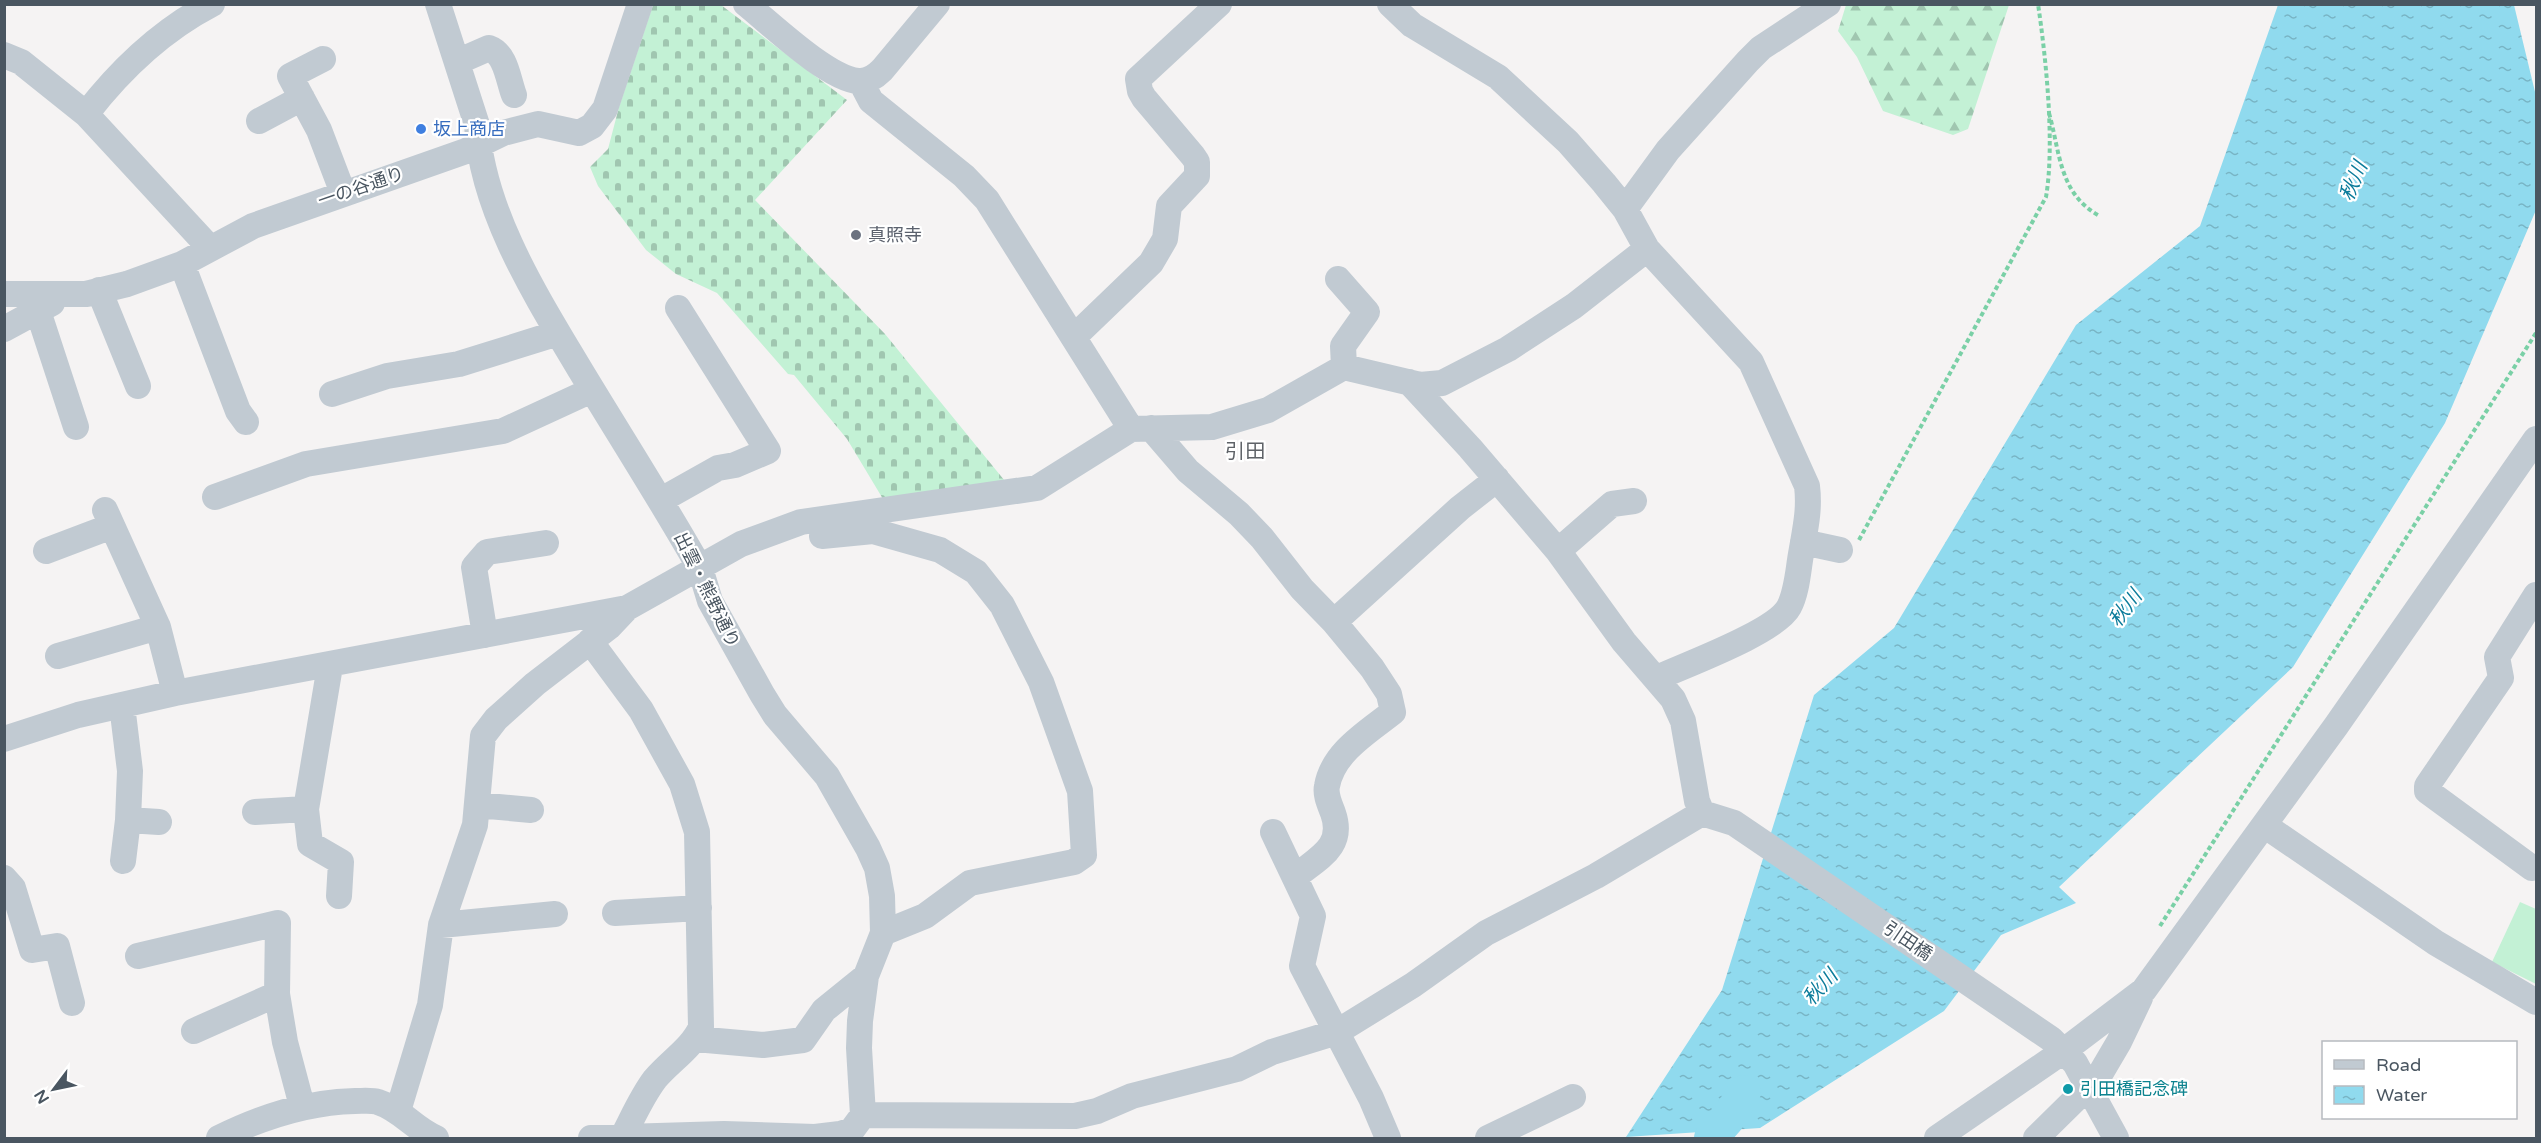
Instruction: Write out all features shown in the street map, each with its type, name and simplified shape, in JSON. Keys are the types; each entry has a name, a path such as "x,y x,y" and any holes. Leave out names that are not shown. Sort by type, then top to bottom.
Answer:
{"street":[{"path":"86,114 114,79 165,34 212,4"},
{"name":"出雲・熊野通り","path":"438,4 477,125 478,145 490,189 529,283 700,568 710,601 762,694 775,715 827,776 877,868 882,896 883,933 866,976 859,1048 858,1127"},
{"name":"一の谷通り","path":"4,294 68,295 127,284 182,264 253,226 478,145 526,125 538,124 579,133 592,126 605,109 640,4"},
{"path":"746,4 827,68 845,78 861,82 875,77 882,70 937,4"},
{"path":"1074,337 1151,263 1165,239 1169,206 1197,176 1197,162 1144,98 1138,80 1219,4"},
{"path":"1390,4 1412,25 1498,77 1568,142 1625,209 1647,249 1751,362 1807,486 1810,505 1793,596 1784,615 1761,631 1657,678"},
{"path":"1625,209 1668,150 1748,61 1761,48 1828,4"},
{"path":"457,62 489,48 493,49 502,60 514,95"},
{"path":"4,56 21,62 86,114 210,248"},
{"path":"323,59 290,76 319,130 343,193"},
{"path":"861,82 871,101 964,176 987,200 1074,337 1141,428 1239,514 1262,538 1302,589 1334,622 1372,668 1389,694 1393,712 1340,758 1327,785 1327,795 1338,827 1330,848 1295,877"},
{"path":"259,121 302,98"},
{"path":"398,1111 430,1005 441,925 475,825 483,736 496,719 535,684 590,641 627,608 741,544 801,522 1037,488 1141,428 1212,427 1268,410 1344,367 1409,382 1442,383 1508,349 1574,306 1647,249"},
{"path":"182,264 238,411 246,422"},
{"path":"1338,279 1367,312 1343,346 1344,367"},
{"path":"99,290 138,386"},
{"path":"4,329 68,295"},
{"path":"660,500 717,468 735,465 768,451 678,308"},
{"path":"38,311 76,427"},
{"path":"332,394 387,376 459,364 558,333"},
{"path":"591,1138 724,1134 815,1137 840,1134 858,1127 1074,1116 1097,1111 1132,1096 1237,1069 1272,1052 1337,1032 1395,997 1486,933 1605,870 1702,813 1696,801 1683,721 1673,699 1624,642 1558,551 1497,479 1409,382"},
{"path":"215,497 306,465 503,431 592,390"},
{"path":"2036,1138 2088,1087 2119,1042 2144,990 2264,825 2536,439"},
{"path":"1334,622 1460,508 1497,479"},
{"path":"1558,551 1612,504 1634,501"},
{"path":"46,551 108,518 158,627 175,693"},
{"path":"770,533 783,541 873,531 940,550 976,572 1002,605 1041,682 1080,791 1084,855 1074,862 970,883 925,916 883,933"},
{"path":"1803,542 1840,550"},
{"path":"485,635 474,567 488,552 546,543"},
{"path":"2532,868 2427,791 2427,786 2501,678 2497,657 2536,595"},
{"path":"4,739 78,715 175,693 330,666 627,608"},
{"path":"58,657 158,627"},
{"path":"590,641 641,710 682,784 697,832 701,1027 695,1039 656,1078 620,1137"},
{"path":"330,666 306,809 310,844 341,862 339,896"},
{"path":"122,705 130,771 128,820 123,861"},
{"path":"477,805 531,810"},
{"path":"255,812 306,809"},
{"name":"引田橋","path":"1702,813 1734,823 2058,1045"},
{"path":"128,820 159,822"},
{"path":"2264,825 2436,943 2536,1002"},
{"path":"1274,832 1313,916 1302,966 1371,1098 1388,1138"},
{"path":"4,878 13,888 32,950 57,946 72,1003"},
{"path":"615,913 699,908"},
{"path":"441,925 555,914"},
{"path":"138,956 278,923 277,994 285,1042 302,1107"},
{"path":"695,1039 763,1045 803,1040 824,1010 866,976"},
{"path":"1936,1138 2058,1045 2144,990"},
{"path":"194,1031 277,994"},
{"path":"2058,1045 2088,1087 2116,1138"},
{"path":"1488,1138 1573,1097"},
{"path":"219,1138 255,1120 302,1107 344,1101 376,1101 398,1111 425,1136"}],"path":[{"path":"1840,550 1857,543 2046,196 2049,178 2048,107 2038,4"},
{"path":"2048,107 2070,190 2082,207 2098,215"},
{"path":"2157,932 2536,333"}],"green space":[{"path":"653,5 721,5 847,100 755,200 885,334 1009,486 883,499 847,439 794,375 788,374 717,293 676,274 646,250 598,186 590,167 608,149 619,107"},
{"path":"1846,5 2009,5 1968,129 1953,135 1883,111 1857,57 1838,31"},
{"path":"2520,902 2536,909 2536,984 2492,962"}],"water":[{"path":"2278,5 2514,5 2536,96 2536,210 2445,423 2293,667 2059,887 2076,903 2001,935 1944,1011 1760,1128 1626,1137 1722,990 1814,695 1894,628 2076,325 2200,226"}],"waterway":[{"name":"秋川","path":"1711,1138 1727,1120 1744,1092"}],"place":[{"name":"坂上商店","path":"421,129"},
{"name":"真照寺","path":"856,235"},
{"name":"引田橋記念碑","path":"2068,1089"}],"district":[{"name":"引田","path":"1245,451"}]}
